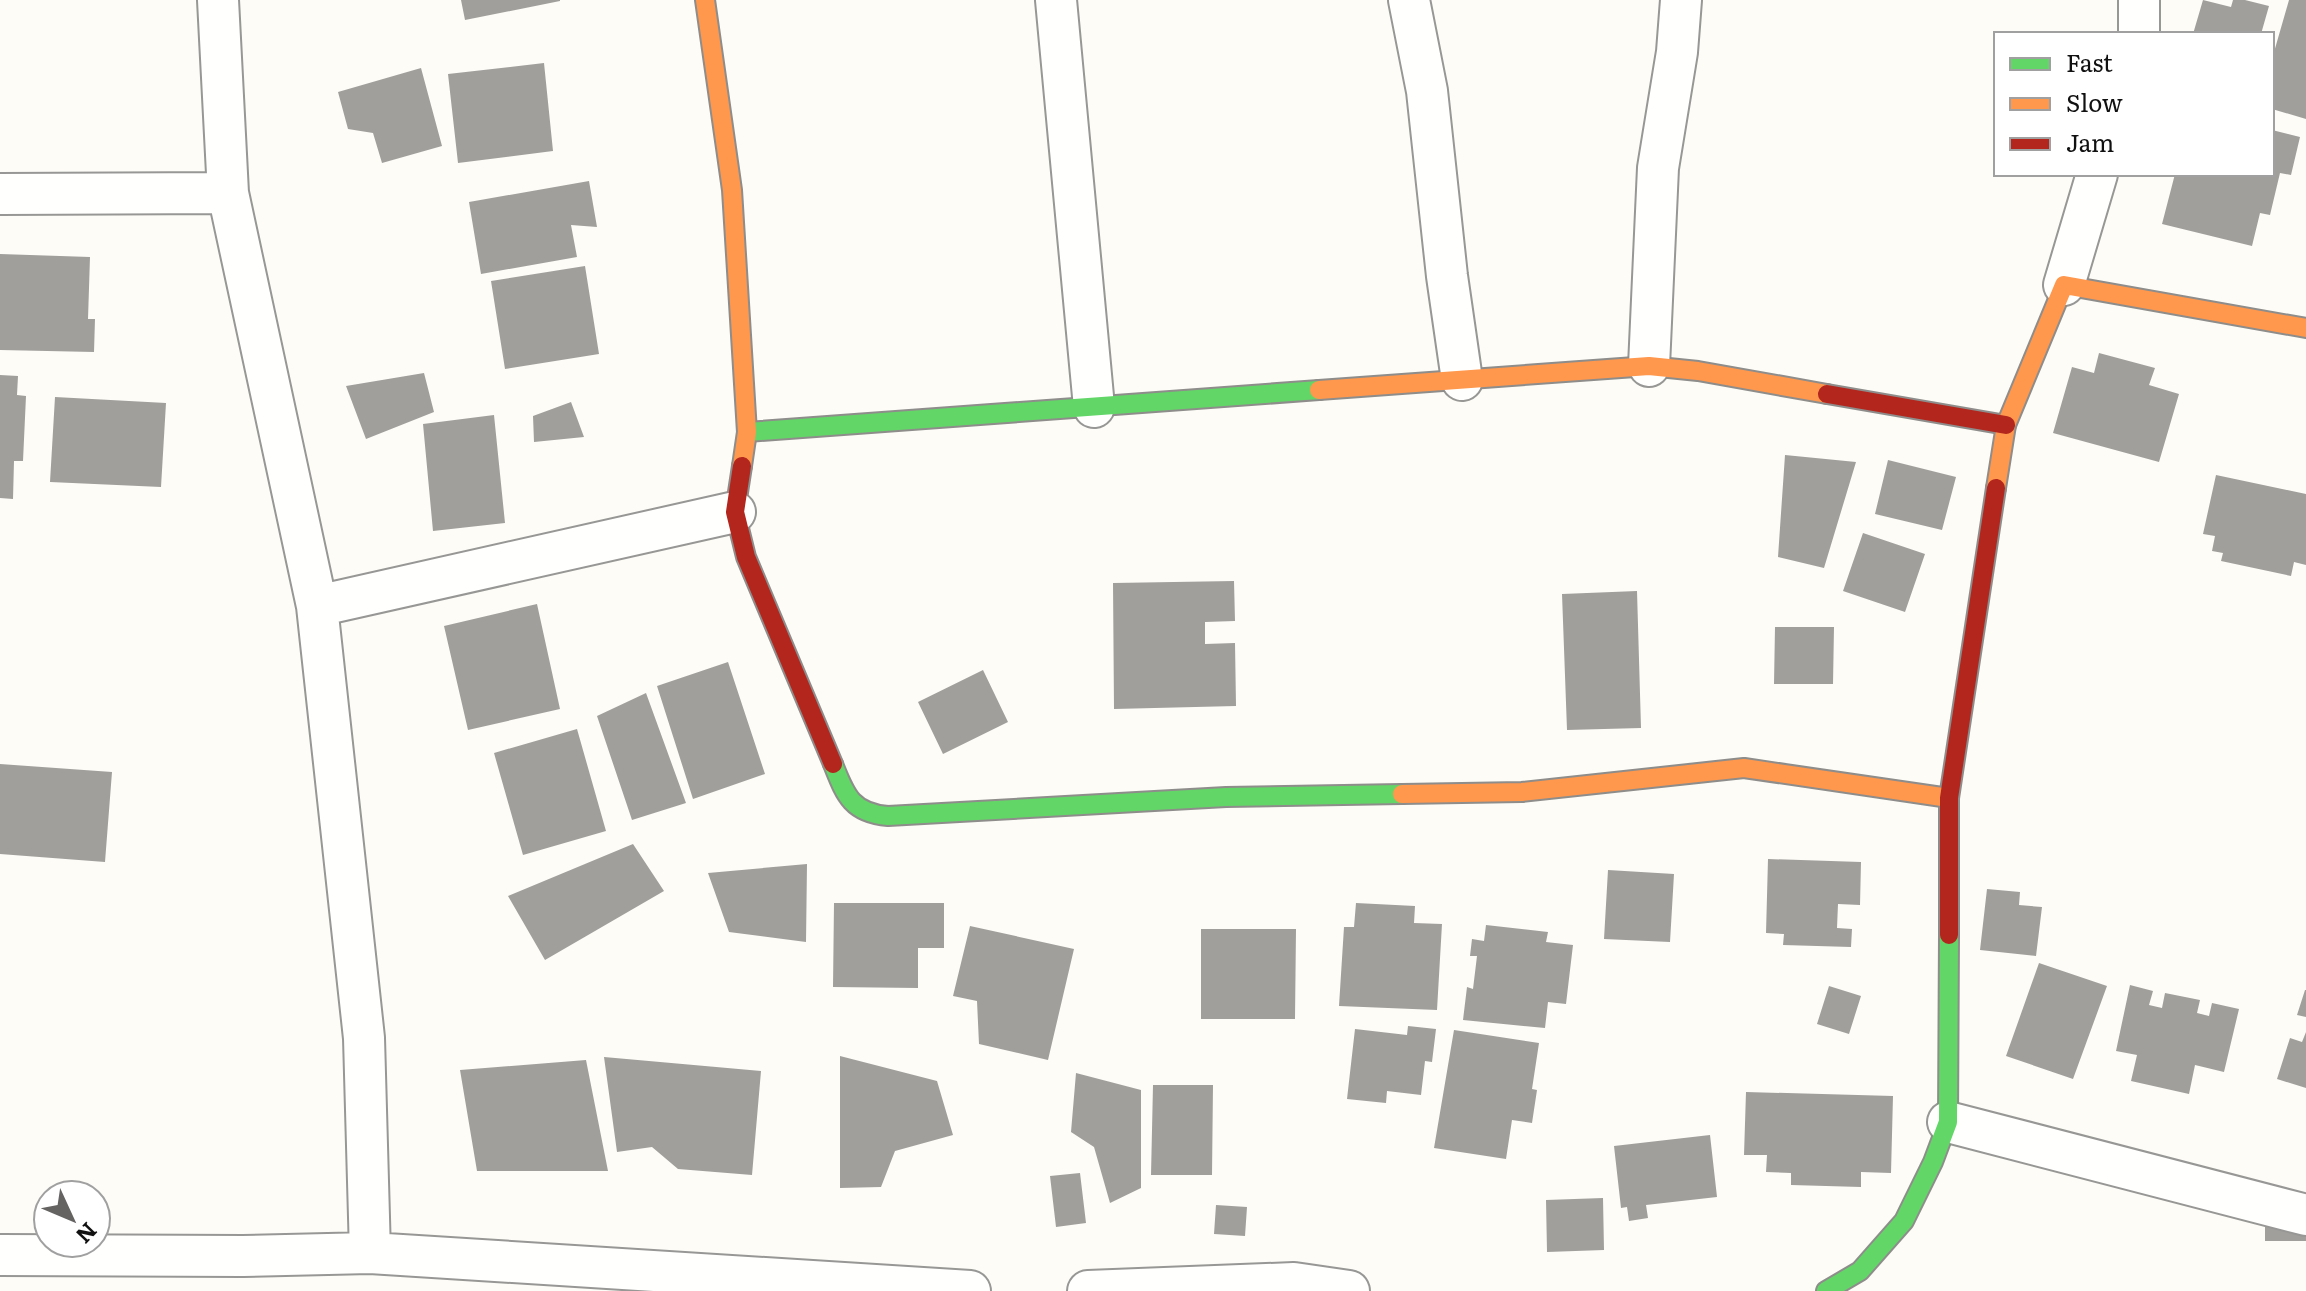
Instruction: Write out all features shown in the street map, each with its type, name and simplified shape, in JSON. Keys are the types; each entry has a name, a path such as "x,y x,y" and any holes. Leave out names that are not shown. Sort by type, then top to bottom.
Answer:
{"street":[{"path":"218,0 228,193 317,606 364,1038 370,1253"},
{"path":"1056,0 1094,407"},
{"path":"1409,0 1427,91 1462,380"},
{"path":"1649,366 1658,168 1677,52 1681,0"},
{"path":"2139,0 2139,32"},
{"path":"715,9 732,190 747,432 735,512 746,557 847,798 859,809 871,815 918,815 1226,797 1522,792 1744,768 1949,798"},
{"path":"1826,1291 1860,1271 1904,1221 1933,1162 1948,1122 1949,798 2006,425 2064,285 2096,176"},
{"path":"0,194 228,193"},
{"path":"2064,285 2306,328"},
{"path":"747,432 1649,366 1698,371 2006,425"},
{"path":"317,606 735,512"},
{"path":"1948,1122 2306,1215"},
{"path":"0,1255 243,1273 370,1253 970,1291"},
{"path":"1088,1291 1294,1283 1349,1291"}],"building":[{"path":"461,0 560,0 560,1 465,20"},
{"path":"2203,0 2231,7 2233,0 2269,6 2262,32 2194,32"},
{"path":"2289,0 2306,0 2306,119 2274,110 2274,52"},
{"path":"544,63 553,151 458,163 448,74"},
{"path":"421,68 442,146 382,163 373,133 348,129 338,92"},
{"path":"2274,130 2300,137 2291,175 2280,173 2270,215 2260,213 2252,246 2162,224 2174,176 2274,176"},
{"path":"589,181 597,227 571,225 577,257 481,274 469,202"},
{"path":"0,254 90,257 88,319 95,319 94,352 0,350"},
{"path":"585,266 599,354 505,369 491,281"},
{"path":"2099,353 2155,368 2149,385 2179,394 2159,462 2053,433 2072,367 2094,373"},
{"path":"424,373 434,412 366,439 346,386"},
{"path":"0,375 18,376 17,395 26,396 23,461 14,461 13,499 0,498"},
{"path":"55,397 166,403 161,487 50,482"},
{"path":"571,402 584,437 534,442 533,416"},
{"path":"494,415 505,523 433,531 423,424"},
{"path":"1785,455 1856,462 1824,568 1778,557"},
{"path":"1888,460 1956,477 1942,530 1875,514"},
{"path":"2216,475 2306,494 2306,565 2294,562 2291,576 2221,561 2223,553 2212,551 2215,536 2203,534"},
{"path":"1863,533 1925,554 1905,612 1843,591"},
{"path":"1234,581 1235,621 1205,622 1205,644 1235,643 1236,706 1114,709 1113,583"},
{"path":"1637,591 1641,728 1567,730 1562,594"},
{"path":"537,604 560,709 468,730 444,626"},
{"path":"1775,627 1834,627 1833,684 1774,684"},
{"path":"728,662 765,774 693,799 657,686"},
{"path":"983,670 1008,722 943,754 918,702"},
{"path":"646,693 686,803 632,820 597,716"},
{"path":"577,729 606,831 523,855 494,753"},
{"path":"0,764 112,772 105,862 0,854"},
{"path":"633,844 664,891 545,960 508,896"},
{"path":"1768,859 1861,862 1860,905 1838,904 1837,928 1852,929 1851,947 1783,945 1784,934 1766,933"},
{"path":"807,864 806,942 729,932 708,873"},
{"path":"1608,870 1674,874 1670,942 1604,939"},
{"path":"1987,889 2020,892 2019,905 2042,907 2036,956 1980,950"},
{"path":"834,903 944,903 944,948 918,948 918,988 833,987"},
{"path":"1356,903 1415,906 1414,923 1442,924 1437,1010 1339,1006 1344,927 1354,927"},
{"path":"1486,925 1548,932 1546,942 1573,945 1566,1004 1548,1002 1545,1028 1463,1020 1467,987 1473,989 1477,956 1470,956 1472,939 1484,941"},
{"path":"970,926 1074,949 1048,1060 979,1044 977,1001 953,996"},
{"path":"1201,929 1296,929 1295,1019 1201,1019"},
{"path":"2039,963 2107,986 2073,1079 2006,1056"},
{"path":"2130,985 2153,991 2149,1005 2162,1008 2165,993 2200,1000 2197,1013 2209,1016 2212,1003 2239,1009 2224,1072 2195,1065 2189,1094 2131,1081 2137,1055 2116,1051"},
{"path":"1829,986 1861,996 1849,1034 1817,1024"},
{"path":"2306,990 2306,1017 2297,1015"},
{"path":"1408,1026 1436,1029 1432,1062 1425,1061 1421,1095 1387,1091 1386,1103 1347,1099 1355,1029 1407,1035"},
{"path":"1454,1030 1539,1043 1532,1089 1537,1090 1532,1123 1512,1120 1506,1159 1434,1148"},
{"path":"2306,1032 2306,1088 2277,1079 2290,1038 2302,1042"},
{"path":"840,1056 937,1081 953,1135 895,1151 881,1187 840,1188"},
{"path":"604,1057 761,1071 752,1175 678,1169 652,1147 617,1152"},
{"path":"586,1060 608,1171 477,1171 460,1070"},
{"path":"1076,1073 1141,1090 1141,1188 1110,1203 1094,1147 1071,1132"},
{"path":"1153,1085 1213,1085 1212,1175 1151,1175"},
{"path":"1746,1092 1893,1096 1891,1173 1861,1172 1861,1187 1791,1185 1791,1173 1766,1172 1767,1155 1744,1155"},
{"path":"1710,1135 1717,1197 1646,1205 1648,1218 1629,1221 1627,1207 1621,1208 1614,1146"},
{"path":"1080,1173 1086,1223 1056,1227 1050,1176"},
{"path":"1603,1198 1604,1250 1547,1252 1546,1200"},
{"path":"1216,1205 1247,1207 1245,1236 1214,1234"},
{"path":"2265,1227 2306,1227 2306,1241 2265,1241"}],"traffic: fast":[{"path":"747,432 1319,390"},
{"path":"833,764 851,800 865,811 888,816 1226,797 1402,794"},
{"path":"1826,1291 1860,1271 1904,1221 1933,1162 1948,1122 1949,935"}],"traffic: slow":[{"path":"705,0 732,190 747,432 742,466"},
{"path":"1996,488 2006,425 2064,285 2306,328"},
{"path":"1319,390 1649,366 1698,371 1827,394"},
{"path":"1402,794 1522,792 1744,768 1949,798"}],"traffic: jam":[{"path":"1827,394 2006,425"},
{"path":"742,466 735,512 746,557 833,764"},
{"path":"1949,935 1949,798 1996,488"}]}
